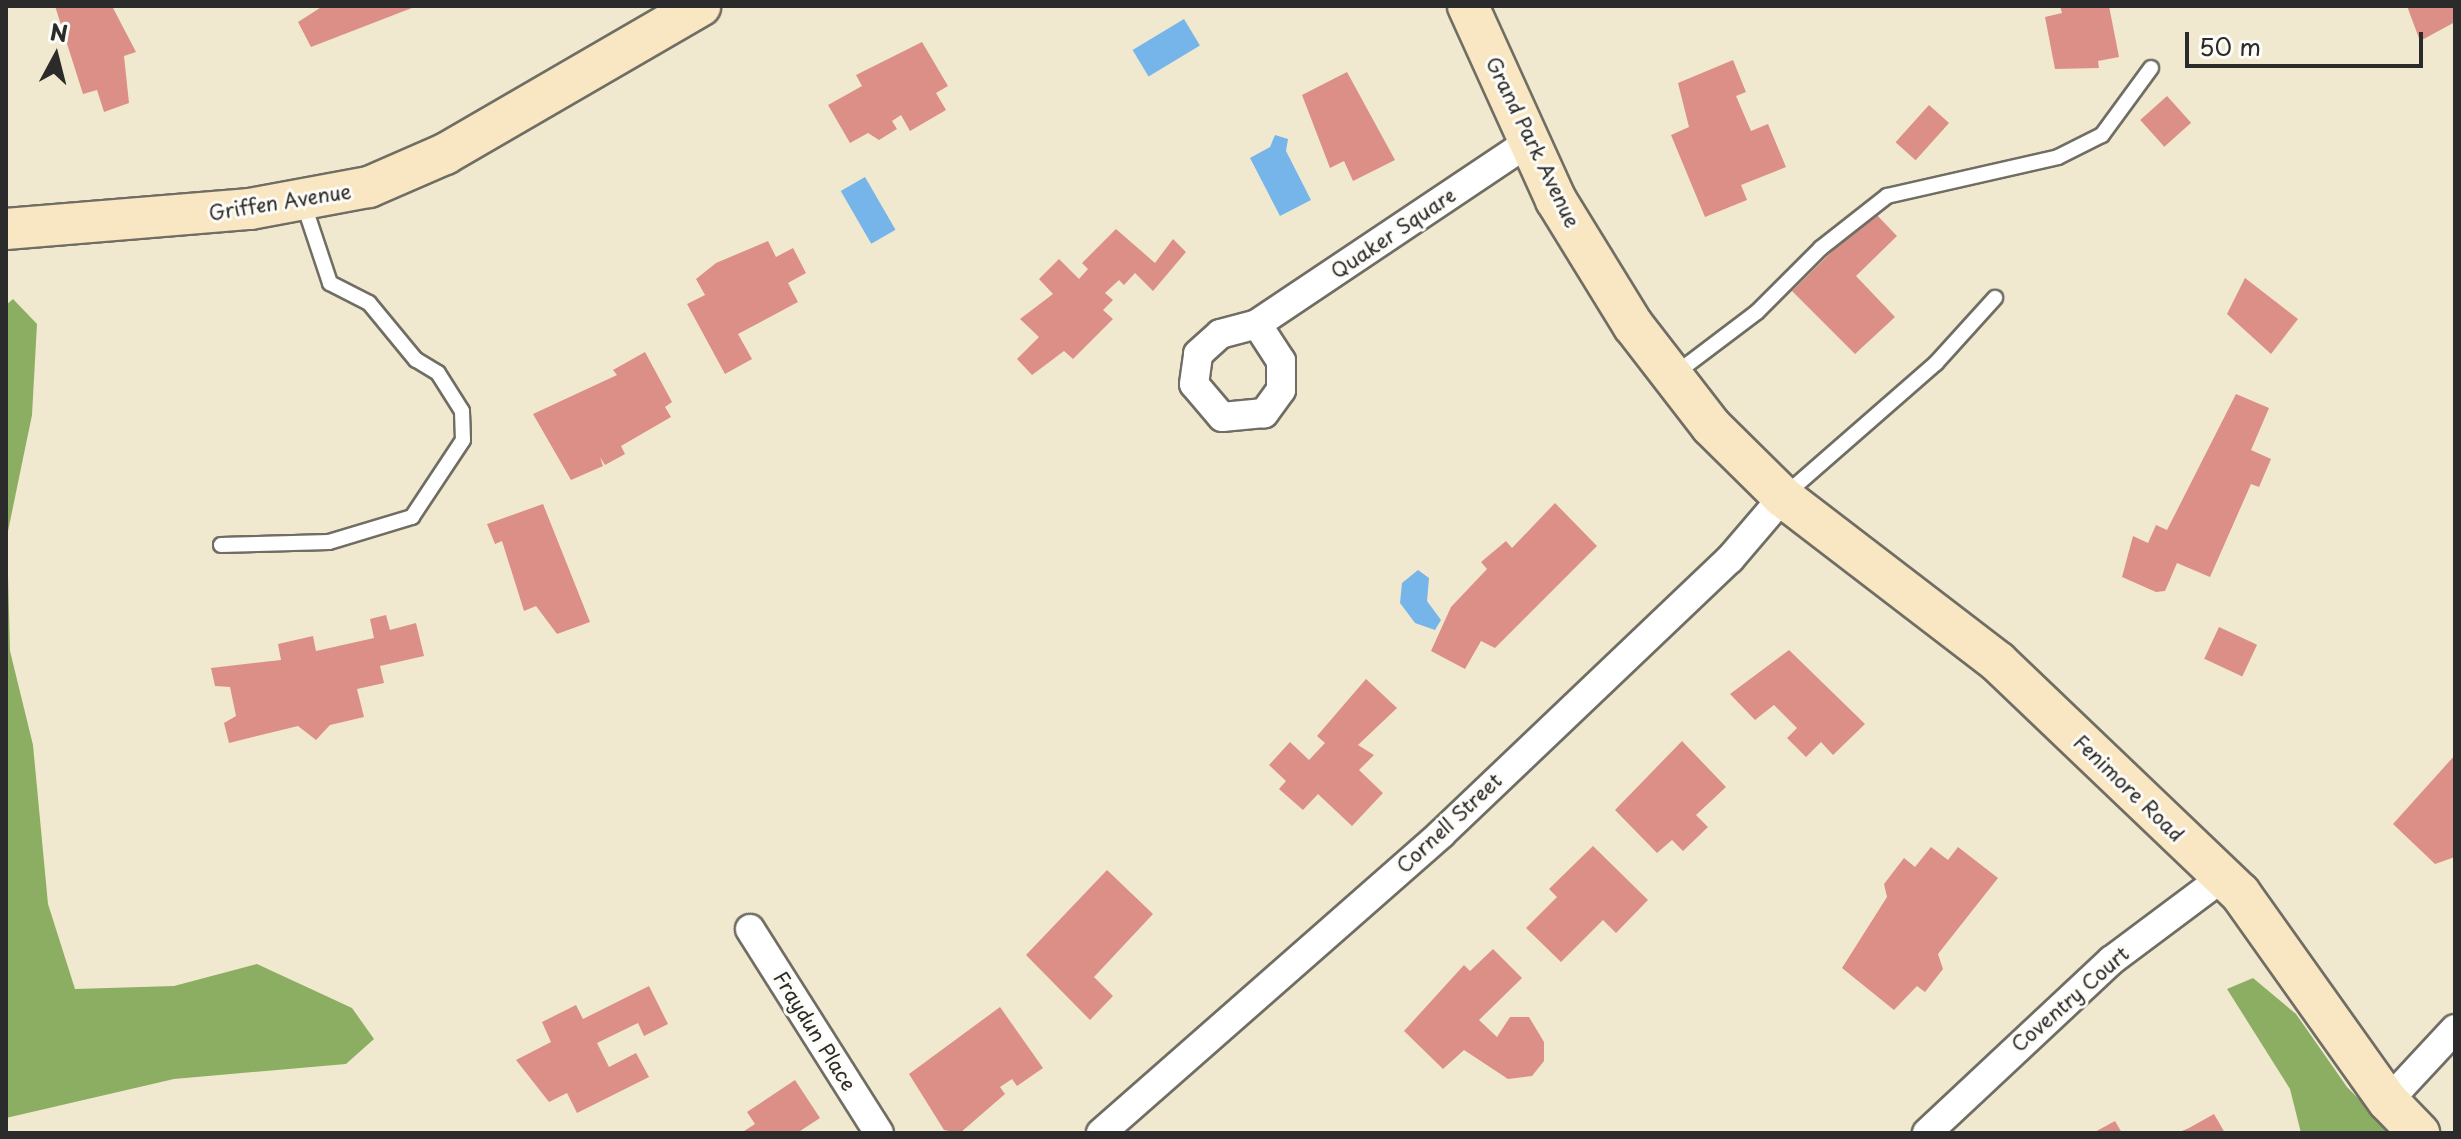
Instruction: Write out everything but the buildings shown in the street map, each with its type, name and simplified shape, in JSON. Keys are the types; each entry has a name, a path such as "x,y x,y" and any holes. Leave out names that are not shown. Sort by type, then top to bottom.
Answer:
{"street":[{"name":"Griffen Avenue","path":"6,229 303,201 369,187 445,154 700,6"},
{"name":"Grand Park Avenue","path":"1468,6 1556,200 1633,325 1674,374 1711,426 1783,497"},
{"name":"Quaker Square","path":"1257,324 1530,141"},
{"name":"Fenimore Road","path":"1783,497 1998,662 2223,877 2298,965 2388,1101 2419,1133"},
{"name":"Cornell Street","path":"1101,1133 1441,834 1730,559 1783,497"},
{"name":"Coventry Court","path":"1927,1133 2112,960 2223,877"},
{"name":"Fraydun Place","path":"750,929 879,1133"},
{"path":"2388,1101 2455,1029"}],"lane":[{"path":"1674,374 1757,312 1821,248 1887,196 2058,157 2102,135 2151,68"},
{"path":"221,545 329,542 412,517 463,440 462,411 438,373 416,360 369,303 330,283 303,201"},
{"path":"1783,497 1936,363 1995,298"}],"green space":[{"path":"13,299 37,324 32,415 7,536 10,651 33,745 48,904 75,989 174,986 257,964 352,1008 374,1039 346,1064 174,1079 6,1118 6,305"},
{"path":"2253,978 2296,1014 2347,1087 2392,1133 2301,1133 2290,1089 2227,989"}],"water":[{"path":"1184,19 1200,46 1149,76 1133,50"},
{"path":"1275,135 1288,139 1286,151 1311,200 1280,216 1250,158 1270,147"},
{"path":"865,177 896,230 871,244 841,191"},
{"path":"1418,570 1429,578 1427,601 1441,620 1435,630 1415,623 1400,603 1402,583"}]}
